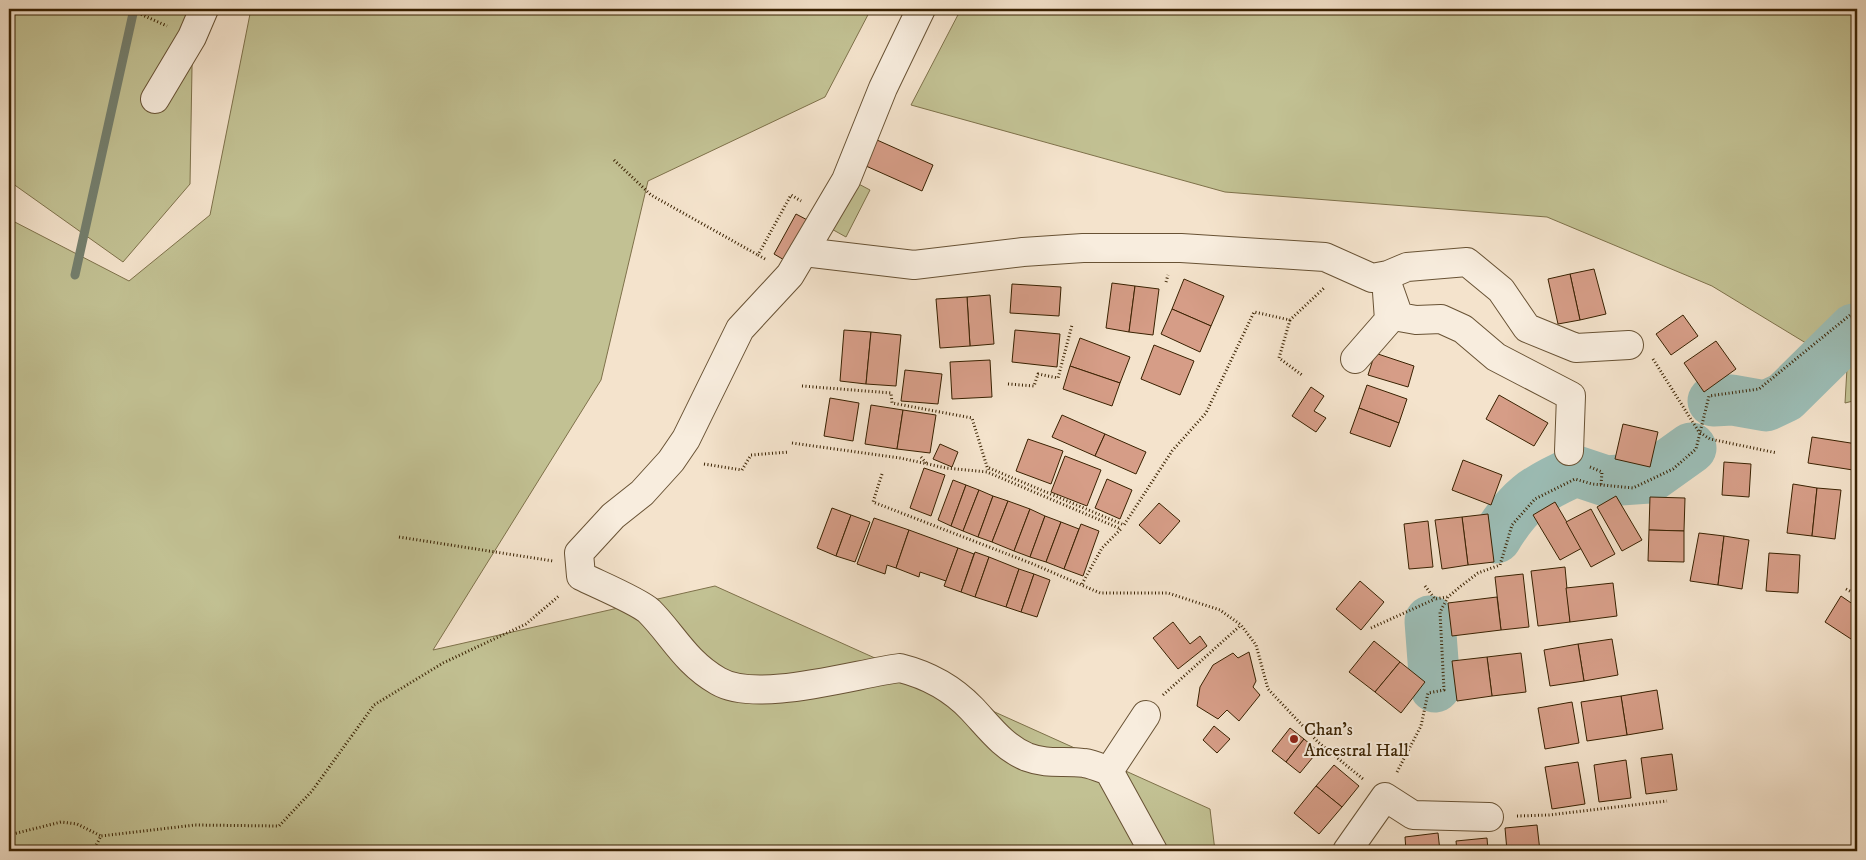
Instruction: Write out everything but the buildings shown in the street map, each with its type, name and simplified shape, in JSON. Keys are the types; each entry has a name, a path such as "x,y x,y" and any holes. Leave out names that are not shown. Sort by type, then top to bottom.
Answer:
{"street":[{"path":"155,99 192,37 204,9"},
{"path":"921,9 883,88 846,180 804,252 790,275 740,329 686,439 672,459 642,492 613,516 579,553 581,571 648,610 682,653 719,682 745,688 770,690 900,668 921,673 943,685 971,708 1000,741 1026,757 1056,764 1084,762 1109,771 1153,851"},
{"path":"804,252 914,265 1023,252 1090,248 1181,248 1325,257 1372,278 1388,279 1407,267 1467,262 1501,290 1527,328 1576,348 1630,345"},
{"path":"1355,359 1388,320 1388,279"},
{"path":"1388,279 1399,317 1416,320 1440,319 1463,329 1496,357 1571,396 1569,451"},
{"path":"1109,771 1146,715"},
{"path":"1347,851 1385,798 1413,815 1489,817"}],"path":[{"path":"138,13 157,21"},
{"path":"614,160 651,195 758,255"},
{"path":"1302,374 1279,358 1290,320 1346,267"},
{"path":"1082,584 1102,548 1124,525 1172,451 1206,413 1254,312 1290,320"},
{"path":"882,474 873,502 1033,564 1059,577 1082,584 1100,593 1168,593 1220,610 1241,625 1256,644 1268,689 1318,742 1385,798 1421,726 1428,693 1444,690 1440,612 1448,597 1478,573 1500,565 1512,525 1535,499 1575,479 1633,488 1673,469 1696,449 1709,396 1759,389 1850,315 1857,323"},
{"path":"1008,384 1034,386 1038,374 1058,378 1072,325"},
{"path":"1630,345 1646,347 1699,432 1710,439 1777,453"},
{"path":"802,386 892,394 892,403 972,418 989,468 988,470 993,472 992,474"},
{"path":"792,443 900,458 992,474 1121,529"},
{"path":"672,459 742,470 751,455 789,452"},
{"path":"921,457 927,464"},
{"path":"989,468 1124,525"},
{"path":"1601,484 1602,472"},
{"path":"399,537 581,571"},
{"path":"9,835 61,822 77,824 100,836 195,824 278,826 312,792 374,705 443,663 526,624 581,571"},
{"path":"1425,586 1435,599"},
{"path":"1846,589 1857,595"},
{"path":"1371,628 1435,599 1448,597"},
{"path":"1166,692 1241,625"},
{"path":"1489,817 1549,815 1667,801"},
{"path":"93,851 100,836"}],"shaded area":[{"path":"9,9 193,9 190,184 123,262 9,181"},
{"path":"251,9 871,9 825,97 648,181 601,380 433,650 715,586 1210,809 1215,851 9,851 9,219 129,281 210,215"},
{"path":"961,9 1857,9 1857,400 1845,403 1847,368 1712,286 1547,217 1225,192 911,105"},
{"path":"853,181 870,190 846,237 828,227"}],"waterway":[{"path":"75,275 134,9"},
{"path":"1713,401 1732,400 1766,406 1785,397 1854,329"},
{"path":"1496,538 1512,514 1529,497 1562,477 1576,471 1606,481 1649,478 1691,448"},
{"path":"1430,621 1435,687"}],"place":[{"name":"Chan's Ancestral Hall","path":"1294,739"}]}
